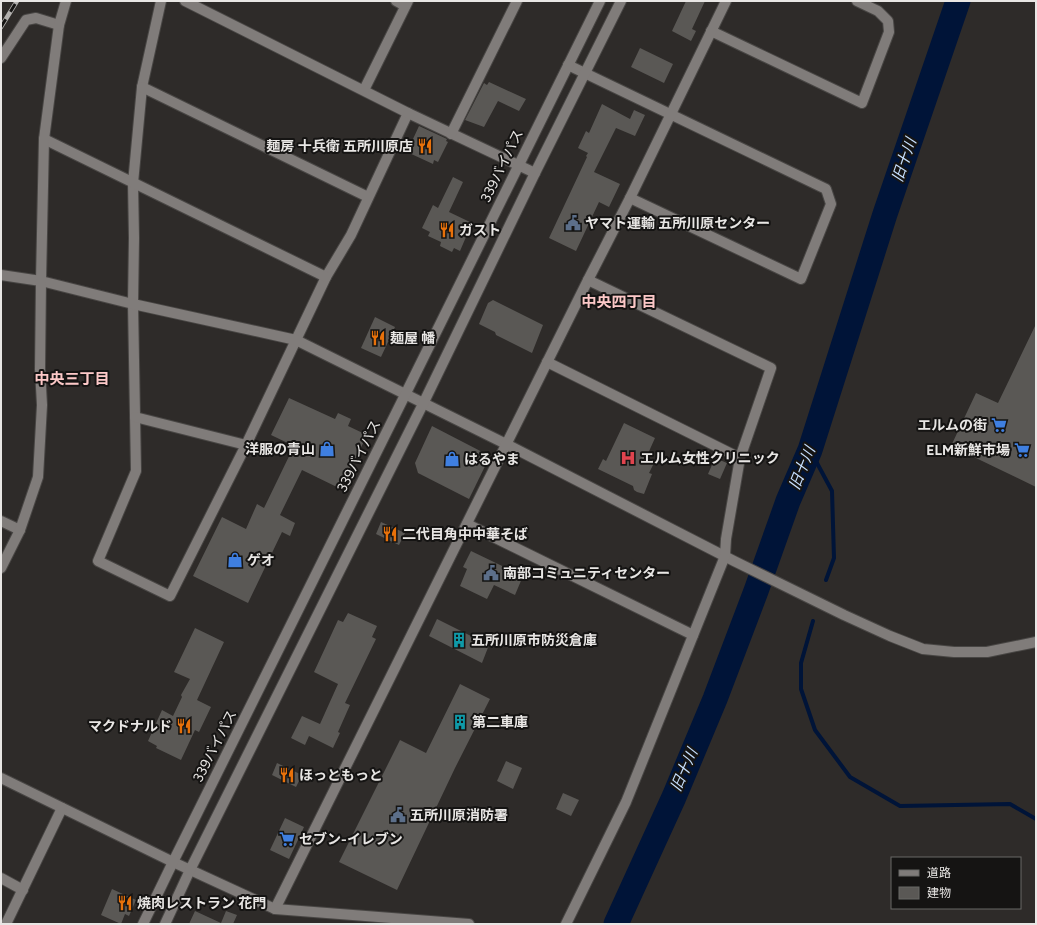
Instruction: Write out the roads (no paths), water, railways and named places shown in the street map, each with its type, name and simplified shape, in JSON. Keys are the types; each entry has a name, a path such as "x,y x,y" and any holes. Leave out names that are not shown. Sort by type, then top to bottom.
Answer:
{"street":[{"path":"1,568 20,530 38,477 42,405 40,370 44,139 59,25 66,1"},
{"path":"161,1 142,87 133,183 133,304 136,471 98,562 170,596 246,445 326,277 351,234 408,113"},
{"path":"185,1 408,113 534,174"},
{"path":"451,134 517,1"},
{"name":"339バイパス","path":"143,924 600,1"},
{"path":"165,924 190,870 423,404 534,174 620,1"},
{"path":"275,909 630,198 726,1"},
{"path":"711,31 862,103 889,32 888,21 878,11 857,1"},
{"path":"364,90 403,3"},
{"path":"1,58 26,20 36,18 59,25"},
{"path":"568,64 826,189 831,204 801,279 630,198"},
{"path":"142,87 368,197"},
{"path":"44,139 326,277"},
{"path":"1,274 296,340 506,444 844,615 890,636 923,648 954,652 987,652 1036,642"},
{"path":"566,924 626,802 693,635 730,558 726,539 740,458 771,368 588,280"},
{"path":"547,362 740,458"},
{"path":"135,417 246,445"},
{"path":"1,521 20,530"},
{"path":"467,524 693,635"},
{"path":"1,778 173,862 275,909 359,920 469,924"},
{"path":"6,924 62,808"},
{"path":"1,878 23,890"}],"waterway":[{"name":"旧十川","path":"616,924 674,797 715,699 788,501 810,450 885,214 958,1"},
{"path":"810,450 832,491 834,558 826,580"},
{"path":"813,621 801,663 801,689 815,730 850,777 900,806 1010,804 1036,819"}],"railway":[{"path":"1,27 17,1"}],"place":[{"name":"麺房 十兵衛 五所川原店","path":"425,146"},
{"name":"ヤマト運輸 五所川原センター","path":"573,223"},
{"name":"ガスト","path":"447,230"},
{"name":"麺屋 幡","path":"378,338"},
{"name":"エルムの街","path":"999,425"},
{"name":"洋服の青山","path":"327,449"},
{"name":"ELM新鮮市場","path":"1022,450"},
{"name":"エルム女性クリニック","path":"628,458"},
{"name":"はるやま","path":"452,459"},
{"name":"二代目角中中華そば","path":"390,534"},
{"name":"ゲオ","path":"235,560"},
{"name":"南部コミュニティセンター","path":"491,573"},
{"name":"五所川原市防災倉庫","path":"459,640"},
{"name":"第二車庫","path":"460,722"},
{"name":"マクドナルド","path":"184,726"},
{"name":"ほっともっと","path":"287,775"},
{"name":"五所川原消防署","path":"398,815"},
{"name":"セブン-イレブン","path":"287,839"},
{"name":"焼肉レストラン 花門","path":"125,903"}],"district":[{"name":"中央四丁目","path":"619,302"},
{"name":"中央三丁目","path":"72,379"}]}
